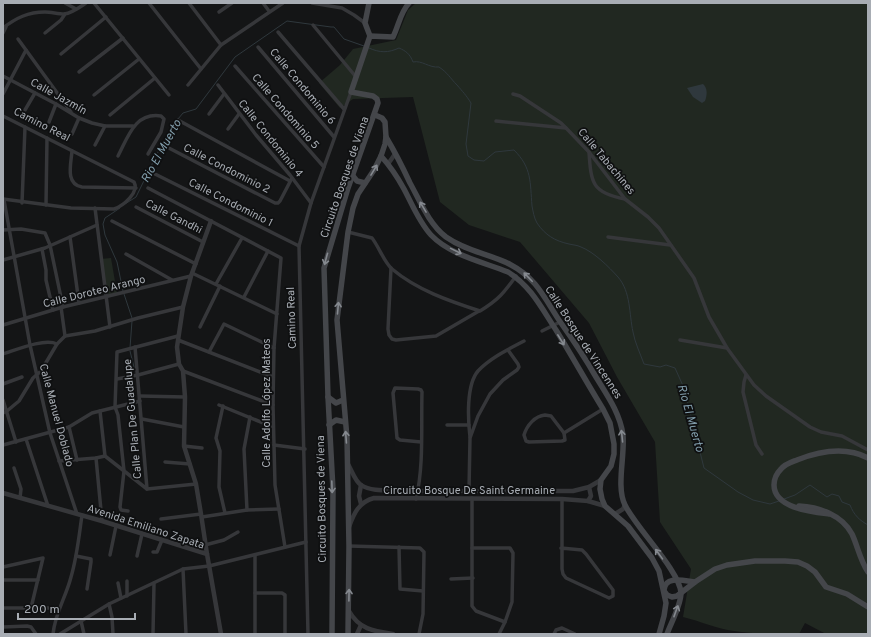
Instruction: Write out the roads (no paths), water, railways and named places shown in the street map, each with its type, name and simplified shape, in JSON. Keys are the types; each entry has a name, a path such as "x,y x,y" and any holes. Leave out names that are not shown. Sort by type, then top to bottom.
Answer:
{"main road":[{"path":"369,3 365,24 370,37 393,37 399,20 409,3"},
{"name":"Camino Real","path":"351,92 370,37"},
{"path":"351,92 373,96 377,99 378,103 375,115"},
{"name":"Circuito Bosques de Viena","path":"332,634 333,490 329,425 324,268 348,188 375,115 382,118 385,122 386,137 381,156 374,170 358,194 352,213 348,232 337,320 347,463 349,528 348,634"},
{"name":"Calle Bosque de Vincennes","path":"386,137 422,207 436,228 446,237 459,244 502,260 522,271 536,285 611,401 619,419 623,434 621,490 625,505 673,574 680,587 681,594"},
{"name":"Calle Bosque de Vincennes","path":"381,156 388,164 403,188 420,221 431,235 454,251 516,276 527,287 553,327 610,423 613,434 614,454 610,466 602,480"},
{"path":"353,176 357,181 365,183"},
{"path":"348,188 354,188 358,194"},
{"path":"328,397 336,403 343,400"},
{"path":"329,425 336,420 345,422"},
{"path":"868,458 844,451 821,452 787,464 781,468 774,480 776,495 784,503 809,511 829,514 842,522 852,534 862,561 868,572"},
{"path":"602,480 600,489 605,506 628,526 652,558 659,571 666,603 659,634"},
{"path":"695,582 671,580 664,586 664,591 667,595 676,596 681,594 695,582 715,569 740,562 798,562 815,572 826,587 847,594 868,606"},
{"path":"667,634 681,594"}],"street":[{"path":"65,3 76,9"},
{"path":"3,33 5,27 19,17 32,13 46,12 65,14 86,3"},
{"path":"94,3 168,95"},
{"path":"149,3 201,69"},
{"path":"189,3 221,45"},
{"path":"219,12 226,4 232,3"},
{"path":"263,3 269,11"},
{"path":"188,85 221,45 269,11 283,3"},
{"path":"312,3 342,8 349,11 365,24"},
{"path":"44,34 61,20 65,14"},
{"path":"61,54 106,17"},
{"path":"312,25 356,77"},
{"path":"278,32 344,109"},
{"path":"79,72 122,38"},
{"path":"18,39 73,115"},
{"name":"Calle Condominio 6","path":"258,47 334,137"},
{"path":"3,94 26,50"},
{"path":"94,95 139,59"},
{"name":"Calle Condominio 5","path":"235,66 324,167"},
{"name":"Calle Jazmín","path":"3,76 79,118 106,126 133,126"},
{"path":"110,115 155,78"},
{"name":"Calle Condominio 4","path":"218,85 311,203"},
{"name":"Camino Real","path":"308,634 305,449 299,246 311,203 351,92"},
{"path":"25,110 35,93"},
{"path":"209,114 224,94"},
{"name":"Calle Tabachines","path":"513,94 520,96 561,123 589,152 625,199 648,217 659,228 694,278 705,310 727,348 754,385 766,396 810,427 821,432 842,436 868,450"},
{"path":"49,122 56,104"},
{"path":"228,129 240,114"},
{"path":"118,156 133,126 148,117 157,115 163,117 164,123 161,132 148,154"},
{"name":"Camino Real","path":"3,116 135,183 136,188"},
{"path":"72,134 79,118"},
{"path":"178,120 291,179"},
{"path":"496,121 567,129"},
{"path":"96,145 106,126"},
{"path":"22,203 25,127"},
{"path":"46,205 47,138"},
{"name":"Calle Condominio 2","path":"165,146 275,203 280,201 291,179"},
{"path":"3,200 70,208 116,208 132,195 136,188 82,187 77,185 72,181 70,175 72,151"},
{"path":"589,152 590,169 596,187 601,191 625,199"},
{"path":"388,164 395,154"},
{"name":"Calle Condominio 1","path":"155,174 299,246"},
{"path":"148,188 268,251 244,297"},
{"name":"Calle Manuel Doblado","path":"3,200 24,319 50,433 77,514"},
{"name":"Calle Gandhi","path":"136,207 204,242"},
{"path":"95,208 110,326"},
{"path":"112,221 196,264"},
{"path":"207,554 196,484 184,446 185,397 183,371 179,364 177,347 183,307 191,274 211,221"},
{"path":"3,260 42,249 97,225"},
{"path":"3,230 21,229 45,233 50,245 62,307 65,336"},
{"path":"348,232 372,238 391,268 422,288 437,296 480,311"},
{"path":"70,237 80,303"},
{"path":"608,237 670,245"},
{"path":"200,327 218,285 242,238"},
{"path":"42,249 46,270 46,280 53,310"},
{"name":"Calle Adolfo López Mateos","path":"268,251 281,258 274,348 273,427 275,484 285,547"},
{"path":"126,254 172,280"},
{"path":"391,268 388,329 389,335 392,339 401,340 436,336 494,303 516,276"},
{"path":"191,274 244,297 276,314"},
{"name":"Calle Doroteo Arango","path":"3,325 62,307 131,291 191,274"},
{"path":"3,413 20,401 33,378 41,371 57,344 65,336 95,331 133,319 183,307"},
{"path":"542,331 553,327 560,322"},
{"path":"209,352 224,324 274,348"},
{"path":"128,511 121,510 120,507 124,471 116,407 117,352 178,338 273,377"},
{"path":"680,340 727,348"},
{"path":"469,490 469,425 471,389 478,371 489,362 524,341"},
{"path":"3,354 30,345 50,342 57,344"},
{"name":"Calle Plan De Guadalupe","path":"134,347 140,396 147,489"},
{"path":"470,438 478,416 490,394 503,380 517,370 518,364 508,350"},
{"path":"116,379 138,375 179,364"},
{"path":"183,371 273,405"},
{"path":"746,375 743,392 756,445 762,454"},
{"path":"3,384 22,377"},
{"path":"416,499 418,490 421,442 421,390 395,388 393,390 394,413 398,440 421,442"},
{"path":"140,396 185,397"},
{"path":"3,400 16,442"},
{"path":"3,444 16,442 69,427 92,413 140,402"},
{"path":"219,405 273,427"},
{"path":"223,406 216,438 220,451 220,492 225,513"},
{"path":"564,433 603,409"},
{"path":"100,411 105,456 147,489 196,484"},
{"path":"545,415 551,416 564,433 565,440 562,441 529,442 526,441 524,435 531,422 538,416 545,415"},
{"path":"247,510 244,444 250,417"},
{"path":"142,419 184,427"},
{"path":"447,426 469,425"},
{"path":"69,427 77,460"},
{"path":"26,439 48,506"},
{"path":"274,445 305,449"},
{"path":"184,446 202,448"},
{"path":"59,461 105,456"},
{"path":"96,458 102,521"},
{"path":"165,462 190,464"},
{"path":"347,463 361,485 374,489 573,491 589,487 602,480"},
{"path":"610,466 617,466 622,469"},
{"path":"14,468 21,489 20,498"},
{"path":"349,528 356,510 361,504 359,496 361,485"},
{"path":"588,501 591,496 589,487"},
{"name":"Avenida Emiliano Zapata","path":"3,493 102,521 207,554 221,634"},
{"name":"Circuito Bosque De Saint Germaine","path":"361,504 374,498 472,498 588,501 605,506"},
{"path":"472,498 473,609 505,622"},
{"path":"561,548 582,550 613,590 613,596 609,598 564,576 562,570 561,548 562,500"},
{"path":"615,514 620,512 625,505"},
{"path":"162,519 247,510 279,509"},
{"path":"54,634 54,623 71,579 82,516"},
{"path":"110,555 116,526"},
{"path":"205,545 224,540 238,532"},
{"path":"137,556 142,534"},
{"path":"153,552 157,552 162,540"},
{"path":"60,634 108,604 183,569 209,566 255,556 306,542"},
{"path":"349,546 420,548 423,550 424,614 419,634"},
{"path":"400,547 400,589 424,591"},
{"path":"472,548 510,548 513,553 512,602 499,634"},
{"path":"76,556 91,559 87,589"},
{"path":"255,556 255,634"},
{"path":"3,567 43,558 31,608"},
{"path":"183,569 186,634"},
{"path":"451,579 473,578"},
{"path":"3,580 38,580"},
{"path":"127,581 127,596"},
{"path":"118,583 121,598"},
{"path":"153,634 154,583"},
{"path":"255,593 285,595 285,634"},
{"path":"108,604 112,617 113,634"},
{"path":"3,608 59,608"},
{"path":"349,611 361,625 379,632 393,634"},
{"path":"81,621 84,634"},
{"path":"357,634 361,625"},
{"path":"3,627 27,626 30,627 36,634"},
{"path":"554,634 559,628 575,634"}],"waterway":[{"name":"Rio El Muerto","path":"178,119 183,113 196,109 235,57 287,21 334,27 344,39 364,46"},
{"name":"Rio El Muerto","path":"369,48 384,52 399,48 408,53 413,62 439,67 445,71 471,103 466,144 468,156 474,160 484,161 495,152 514,150 527,169 533,212 540,227 555,239 564,243 580,246 591,252 601,260 622,283 629,303 636,344 644,364 660,367 666,365 675,368 684,388 704,468 738,492 753,500 770,504 779,501"},
{"name":"Rio El Muerto","path":"125,204 136,197 158,152 177,121"},
{"name":"Rio El Muerto","path":"120,208 105,218 103,224 105,235 117,262 123,291"},
{"name":"Rio El Muerto","path":"124,294 132,318"},
{"name":"Rio El Muerto","path":"130,348 132,321"},
{"name":"Rio El Muerto","path":"130,351 135,371"},
{"name":"Rio El Muerto","path":"784,499 795,495 810,485 827,497 832,494 839,496 842,502 850,505 857,517 868,525"}]}
